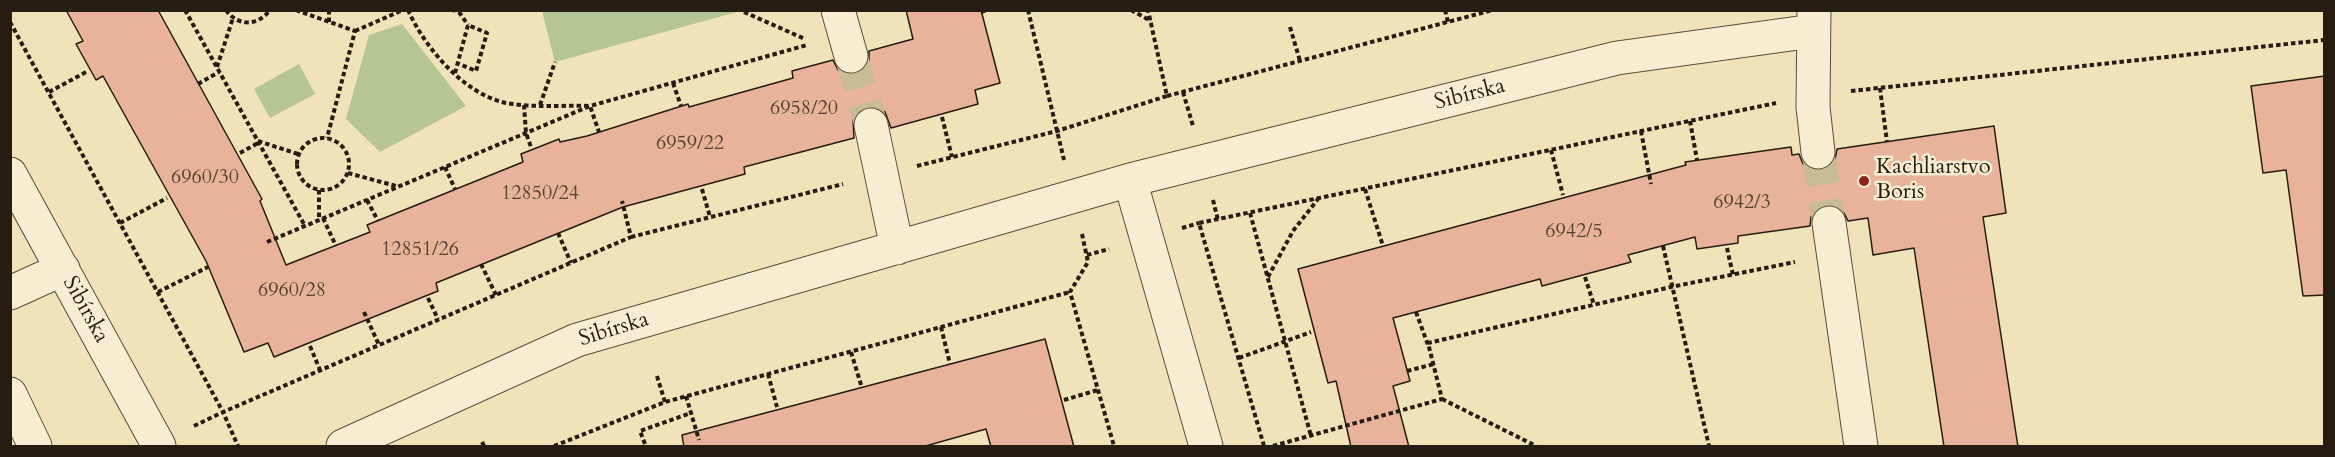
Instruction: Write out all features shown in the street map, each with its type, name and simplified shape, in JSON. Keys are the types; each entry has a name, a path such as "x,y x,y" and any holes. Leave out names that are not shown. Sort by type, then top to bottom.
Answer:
{"street":[{"path":"838,10 851,56"},
{"path":"1814,21 1813,95 1818,152"},
{"name":"Sibírska","path":"343,447 577,340 1130,180 1617,58 1814,21"},
{"path":"871,125 897,248"},
{"name":"Sibírska","path":"10,174 159,447"},
{"path":"1130,180 1206,447"},
{"path":"1831,239 1861,447"},
{"path":"10,293 63,268"},
{"path":"10,394 35,447"}],"path":[{"path":"185,10 305,226"},
{"path":"226,10 233,18 249,23 257,22 270,10"},
{"path":"296,10 355,31 405,10 439,61 482,94 505,102 524,105 590,106"},
{"path":"329,10 329,22"},
{"path":"450,10 459,11 468,25 487,33 476,71 457,63"},
{"path":"981,12 987,10"},
{"path":"554,447 665,402 1070,292 1088,262 1028,10"},
{"path":"1131,10 1151,21"},
{"path":"1148,10 1167,96"},
{"path":"1445,10 1448,22"},
{"path":"1057,131 1167,96 1493,10"},
{"path":"267,242 590,106 814,43 744,12"},
{"path":"198,84 218,70 233,18"},
{"path":"10,22 223,412 238,447"},
{"path":"455,73 468,25"},
{"path":"1290,27 1300,61"},
{"path":"327,138 355,31"},
{"path":"1264,447 1199,223 1813,95 2325,40"},
{"path":"540,105 555,62"},
{"path":"49,92 88,71"},
{"path":"673,82 681,106"},
{"path":"1880,88 1887,142"},
{"path":"524,105 526,133 531,147"},
{"path":"590,106 599,132"},
{"path":"942,117 952,157"},
{"path":"1690,121 1697,160"},
{"path":"1641,131 1651,184"},
{"path":"327,138 336,141 347,155 348,173 337,186 319,190 305,183 300,177 298,154 310,141 327,138"},
{"path":"240,153 258,142 298,154"},
{"path":"1551,150 1563,195"},
{"path":"445,167 455,189"},
{"path":"348,173 397,187"},
{"path":"702,189 710,217"},
{"path":"1365,189 1383,246"},
{"path":"319,190 321,219 336,246"},
{"path":"120,223 167,198"},
{"path":"1267,278 1293,231 1318,199"},
{"path":"367,200 378,221"},
{"path":"223,412 631,237 622,201"},
{"path":"1250,213 1311,436"},
{"path":"558,233 571,263"},
{"path":"1429,347 1428,343 1733,275 1831,239"},
{"path":"1663,246 1709,447"},
{"path":"1727,248 1733,275"},
{"path":"481,264 495,295"},
{"path":"158,292 208,267"},
{"path":"1585,277 1594,305"},
{"path":"1070,292 1114,447"},
{"path":"428,298 438,320"},
{"path":"364,312 379,345"},
{"path":"1416,312 1429,347 1442,399"},
{"path":"941,327 950,364"},
{"path":"1239,358 1311,332"},
{"path":"310,346 321,370"},
{"path":"851,351 862,388"},
{"path":"1407,370 1434,364"},
{"path":"768,374 777,407"},
{"path":"657,376 665,402"},
{"path":"1064,400 1098,390"},
{"path":"686,396 699,440"},
{"path":"1273,447 1442,399 1536,447"},
{"path":"645,444 640,431 691,413"}],"green space":[{"path":"542,10 744,10 555,62 542,11"},
{"path":"402,24 466,106 380,152 346,119 369,35"},
{"path":"299,64 315,94 270,118 254,89"}],"building":[{"path":"66,10 158,10 262,199 260,201 286,265 370,232 367,225 523,162 521,154 559,139 560,142 587,136 688,104 689,107 793,78 792,71 833,60 838,70 847,74 857,74 865,69 869,61 869,51 913,39 906,10 981,10 1000,83 975,90 978,104 891,128 885,112 876,107 867,107 858,111 853,119 854,138 744,167 745,174 623,207 436,283 438,291 274,357 268,343 244,352 206,261 103,76 96,80 76,44 83,41"},
{"path":"2325,76 2325,295 2303,296 2286,170 2263,173 2251,86"},
{"path":"1994,126 2006,213 1983,217 2018,447 1944,447 1914,248 1873,255 1868,218 1848,221 1843,211 1835,205 1827,204 1817,209 1811,217 1810,226 1738,236 1738,243 1697,249 1695,237 1628,255 1631,262 1542,286 1540,279 1393,318 1410,381 1393,386 1409,447 1351,447 1336,381 1328,383 1298,269 1686,165 1685,162 1791,147 1792,155 1799,154 1803,164 1819,171 1829,167 1835,160 1837,149"},
{"path":"1045,339 1074,447 991,447 986,429 922,447 684,447 682,435"}],"tunnel":[{"path":"851,56 871,125"},
{"path":"1818,152 1829,223"}],"place":[{"name":"Kachliarstvo Boris","path":"1864,181"}]}
